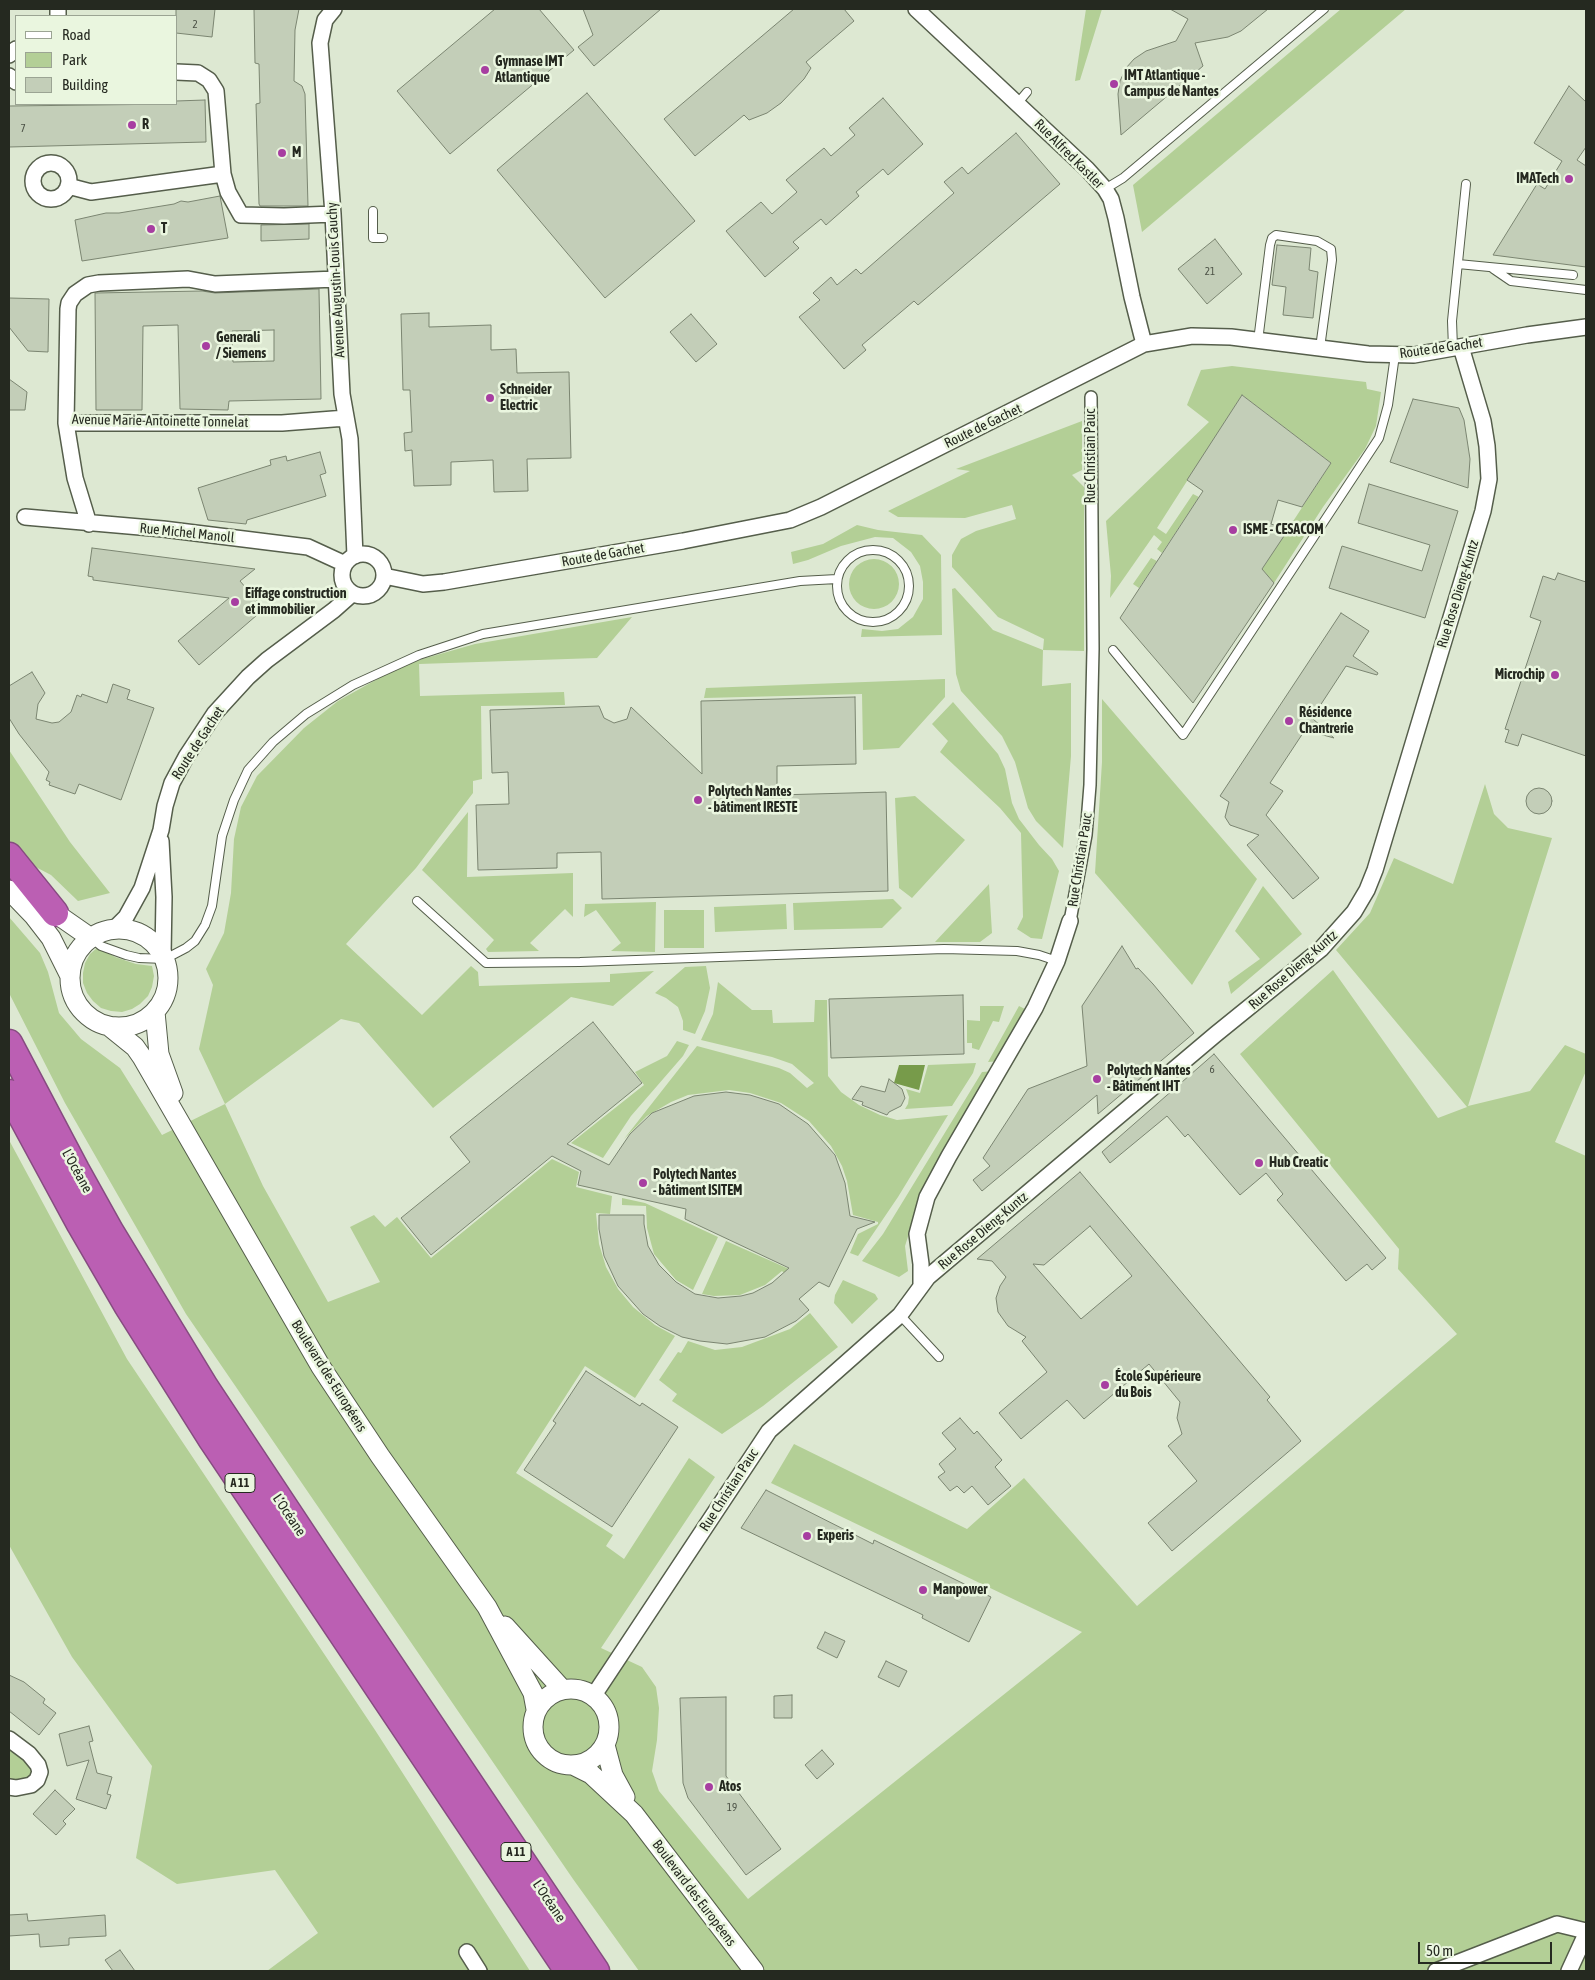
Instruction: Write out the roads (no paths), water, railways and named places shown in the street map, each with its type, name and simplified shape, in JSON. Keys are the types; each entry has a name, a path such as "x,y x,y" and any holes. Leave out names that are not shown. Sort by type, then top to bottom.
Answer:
{"highway":[{"path":"9,856 55,913"},
{"name":"L’Océane","path":"9,1043 71,1162 110,1230 206,1387 298,1528 596,1971"},
{"name":"L’Océane","path":"9,1093 80,1224 127,1305 207,1432 568,1971"}],"street":[{"name":"Avenue Augustin-Louis Cauchy","path":"334,9 325,20 321,31 320,43 333,214 342,394 350,439 350,560"},
{"name":"Rue Alfred Kastler","path":"916,9 1087,169 1105,189 1111,199 1116,218 1132,298 1144,344"},
{"path":"178,72 198,73 209,80 216,91 223,174 228,192 241,215 333,214"},
{"path":"68,186 91,192 223,174"},
{"name":"Avenue Marie-Antoinette Tonnelat","path":"336,279 216,284 188,279 88,285 75,294 69,303 68,309 66,422 282,423 346,418"},
{"name":"Route de Gachet","path":"384,576 423,584 444,582 683,541 790,520 821,507 1144,344 1192,336 1231,337 1320,348 1414,355 1527,335 1586,327"},
{"name":"Rue Rose Dieng-Kuntz","path":"900,1315 928,1277 1216,1034 1321,949 1354,912 1367,890 1391,817 1483,511 1489,479 1483,421 1457,348"},
{"name":"Rue Christian Pauc","path":"921,1285 921,1264 916,1234 927,1197 1035,1008 1057,961 1070,922 1086,835 1090,785 1093,649 1091,398"},
{"path":"66,422 74,478 89,524"},
{"name":"Rue Michel Manoll","path":"25,517 163,529 308,547 350,560"},
{"path":"364,554 376,559 382,566 384,576 381,587 375,593 363,596 352,594 345,587 342,579 350,560 364,554"},
{"name":"Route de Gachet","path":"115,928 133,907 142,888 161,830 165,806 172,783 186,757 215,713 248,677 267,660 334,610 352,594"},
{"name":"Route de Gachet","path":"161,830 164,957"},
{"path":"9,881 90,938"},
{"path":"9,890 40,923 51,938 70,976"},
{"path":"115,928 130,929 143,934 155,943 164,957 168,970 167,991 155,1012 139,1023 129,1026 109,1026 93,1019 80,1008 72,993 70,976 74,958 90,938 107,930 115,928"},
{"name":"Boulevard des Européens","path":"155,1012 159,1054 187,1134"},
{"name":"Boulevard des Européens","path":"109,1026 135,1047 321,1368 380,1456 487,1607 562,1689"},
{"name":"Rue Christian Pauc","path":"594,1695 769,1431 900,1315"},
{"name":"Boulevard des Européens","path":"487,1607 533,1693 536,1709"},
{"path":"562,1689 578,1689 594,1695 603,1704 608,1716 610,1729 605,1745 596,1756 585,1763 573,1765 557,1763 544,1754 535,1741 532,1725 536,1709 547,1696 562,1689"},
{"path":"9,1739 29,1754 38,1765 40,1772 37,1780 31,1784 16,1788 9,1787"},
{"name":"Boulevard des Européens","path":"605,1745 613,1775 634,1814 754,1971"},
{"name":"Boulevard des Européens","path":"573,1765 591,1774 634,1814"},
{"path":"1436,1971 1557,1924 1586,1932 1569,1971"},
{"path":"467,1952 479,1971"}],"lane":[{"path":"1105,189 1123,178 1324,9"},
{"path":"1017,104 1027,92"},
{"path":"1457,348 1452,321 1466,184"},
{"path":"373,211 373,238 384,238"},
{"path":"1258,341 1270,245 1272,238 1276,235 1317,241 1331,248 1332,260 1320,348"},
{"path":"1458,264 1573,275"},
{"path":"1492,268 1511,281 1586,290"},
{"path":"1113,650 1183,735 1380,438 1388,405 1394,355"},
{"path":"879,550 887,552 900,562 908,576 908,592 902,607 896,613 882,620 866,621 852,615 841,603 838,595 837,579 849,558 863,551 879,550"},
{"path":"90,938 102,946 126,955 164,957 186,948 195,941 206,925 212,906 222,836 234,800 248,770 273,742 306,714 353,685 419,655 483,634 800,581 837,579"},
{"path":"417,901 486,963 580,962 944,949 1017,951 1039,954 1057,961"},
{"path":"900,1315 939,1357"}],"place":[{"name":"Gymnase IMT Atlantique","path":"485,70"},
{"name":"IMT Atlantique - Campus de Nantes","path":"1114,84"},
{"name":"R","path":"132,125"},
{"name":"M","path":"282,153"},
{"name":"IMATech","path":"1569,179"},
{"name":"T","path":"151,229"},
{"name":"Generali / Siemens","path":"206,346"},
{"name":"Schneider Electric","path":"490,398"},
{"name":"ISME - CESACOM","path":"1233,530"},
{"name":"Eiffage construction et immobilier","path":"235,602"},
{"name":"Microchip","path":"1555,675"},
{"name":"Résidence Chantrerie","path":"1289,721"},
{"name":"Polytech Nantes - bâtiment IRESTE","path":"698,800"},
{"name":"Polytech Nantes - Bâtiment IHT","path":"1097,1079"},
{"name":"Hub Creatic","path":"1259,1163"},
{"name":"Polytech Nantes - bâtiment ISITEM","path":"643,1183"},
{"name":"École Supérieure du Bois","path":"1105,1385"},
{"name":"Experis","path":"807,1536"},
{"name":"Manpower","path":"923,1590"},
{"name":"Atos","path":"709,1787"}]}
